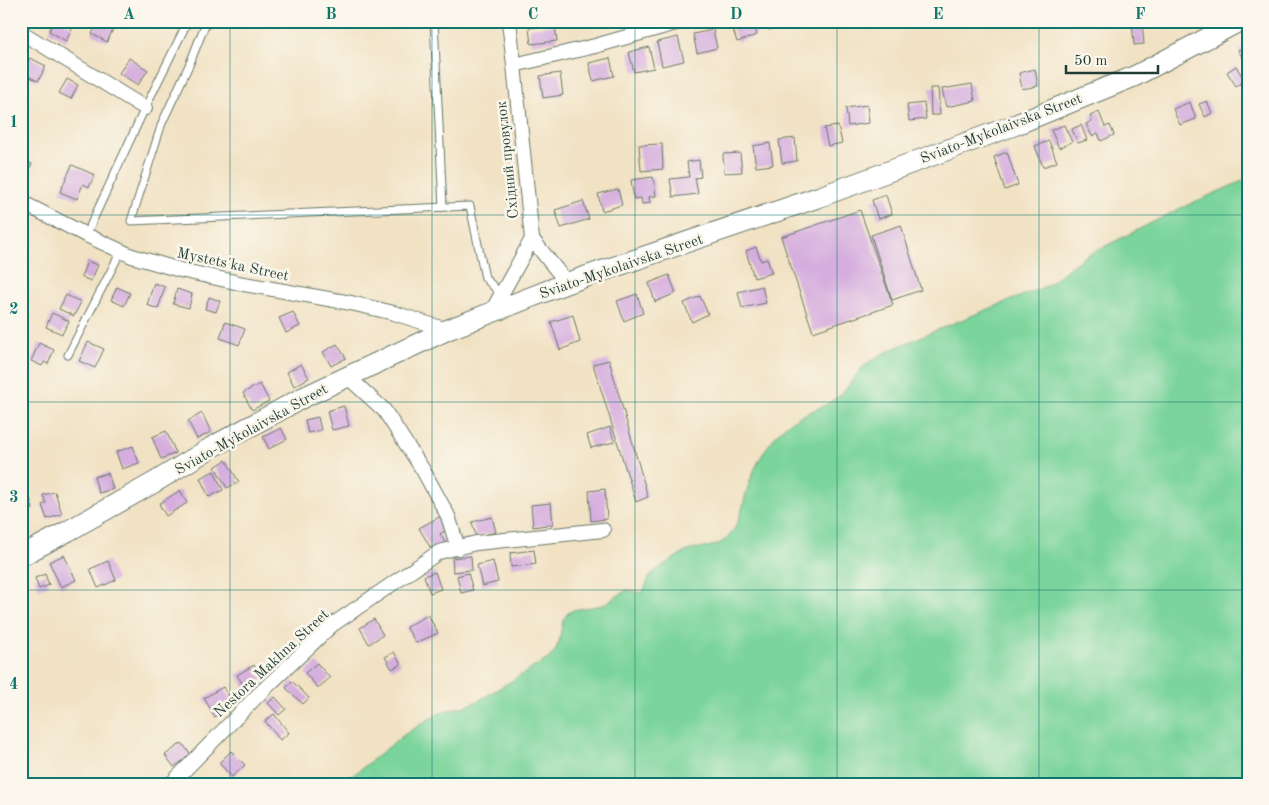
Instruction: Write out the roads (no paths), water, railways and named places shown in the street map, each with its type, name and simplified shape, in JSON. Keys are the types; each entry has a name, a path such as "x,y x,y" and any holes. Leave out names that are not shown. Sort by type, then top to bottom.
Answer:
{"street":[{"name":"Східний провулок","path":"509,21 532,240"},
{"path":"514,65 595,46 683,21"},
{"name":"Sviato-Mykolaivska Street","path":"21,556 302,398 448,330 567,284 818,197 1015,125 1135,76 1240,21"},
{"path":"21,32 145,108"},
{"name":"Mystets'ka Street","path":"21,202 132,256 180,270 244,284 394,313 448,330"},
{"path":"491,313 532,240 567,284"},
{"path":"348,377 384,410 423,470 448,516 458,548"},
{"name":"Nestora Makhna Street","path":"171,784 259,694 332,625 439,552 476,543 604,530"}],"lane":[{"path":"86,235 188,21"},
{"path":"208,21 202,30 190,63 162,123 131,221 470,206 485,278 502,294"},
{"path":"434,21 443,207"},
{"path":"68,355 122,250"}]}
